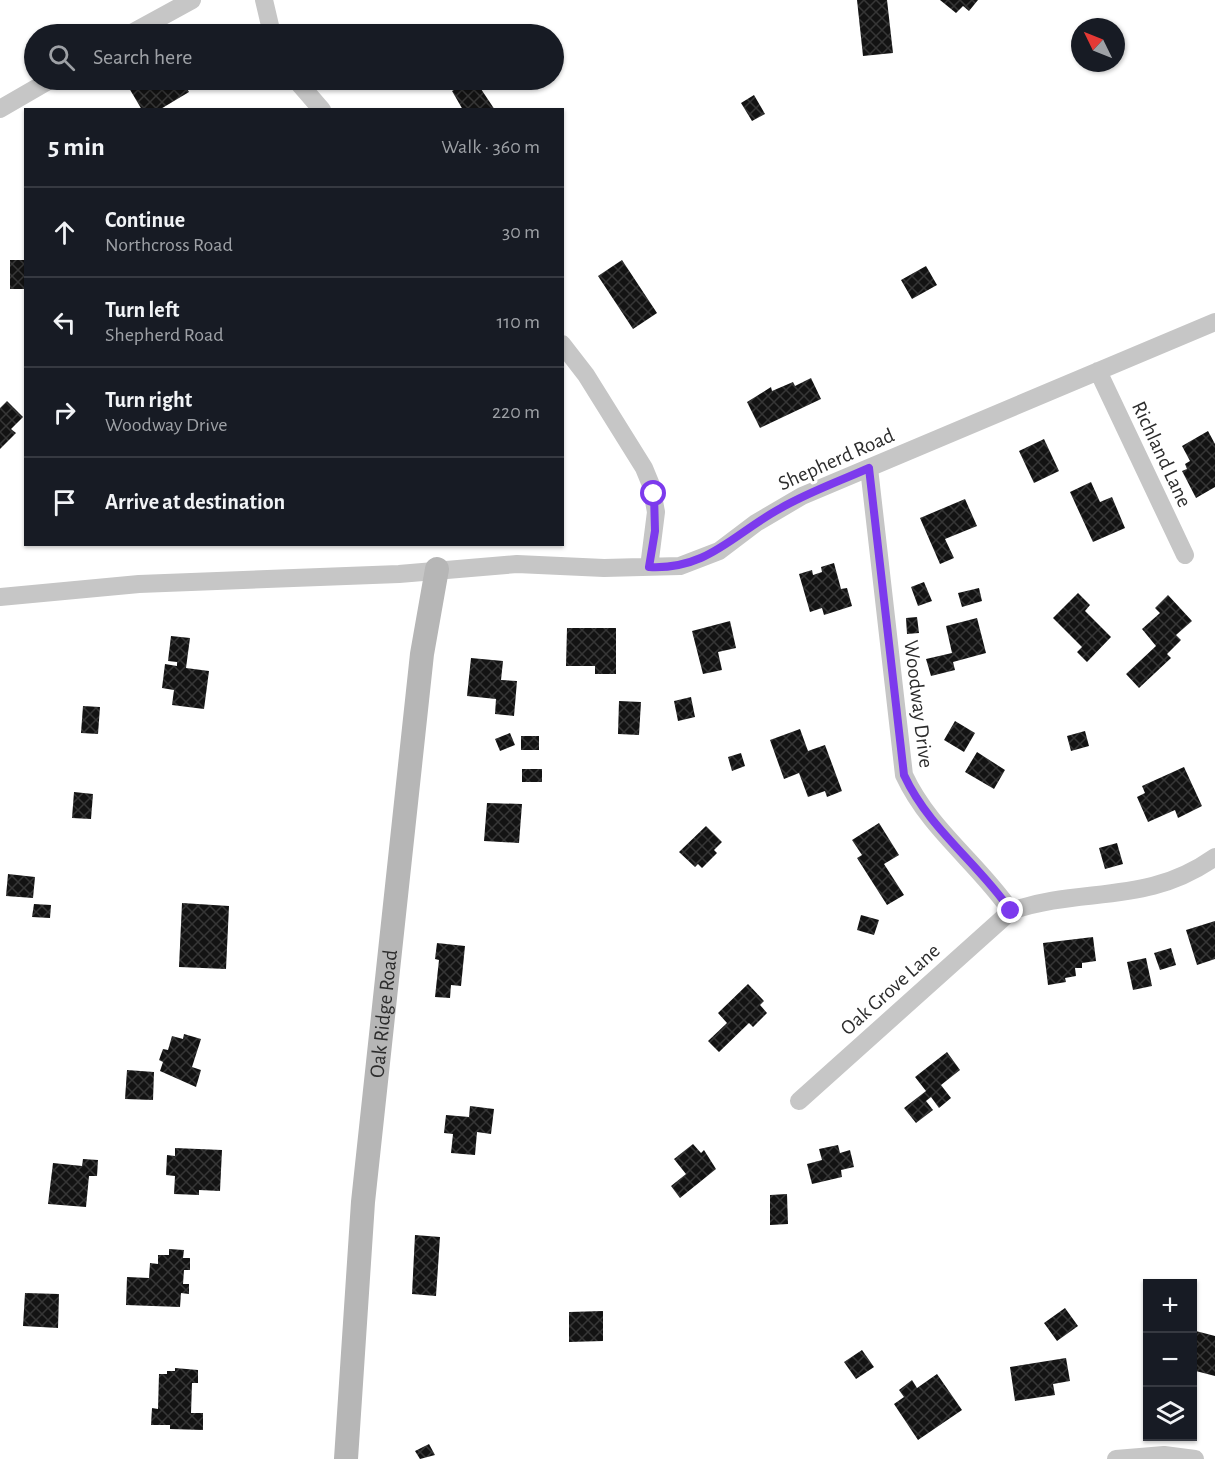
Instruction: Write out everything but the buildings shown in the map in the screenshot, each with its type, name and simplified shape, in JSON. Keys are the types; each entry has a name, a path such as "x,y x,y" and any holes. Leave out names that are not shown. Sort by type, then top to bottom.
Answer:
{"street":[{"path":"148,24 192,0"},
{"path":"264,0 270,24"},
{"path":"0,109 33,90"},
{"path":"305,90 320,108"},
{"name":"Shepherd Road","path":"0,597 138,584 399,574 517,564 604,568 680,566 718,551 779,509 869,468 1215,322"},
{"path":"564,347 586,375 644,468 651,485 656,512 649,567"},
{"name":"Richland Lane","path":"1098,371 1185,555"},
{"name":"Woodway Drive","path":"869,468 904,775 924,813 998,893 1011,911"},
{"name":"Oak Ridge Road","path":"346,1459 365,1181 422,654 437,569"},
{"path":"1011,911 1029,905 1138,892 1187,874 1215,857"},
{"name":"Oak Grove Lane","path":"799,1101 1011,911"},
{"path":"1116,1459 1164,1455 1195,1459"}],"route":[{"path":"654,494 655,531 649,567 680,566 718,551 756,523 802,496 869,468 904,775 924,813 998,893 1011,911"}]}
